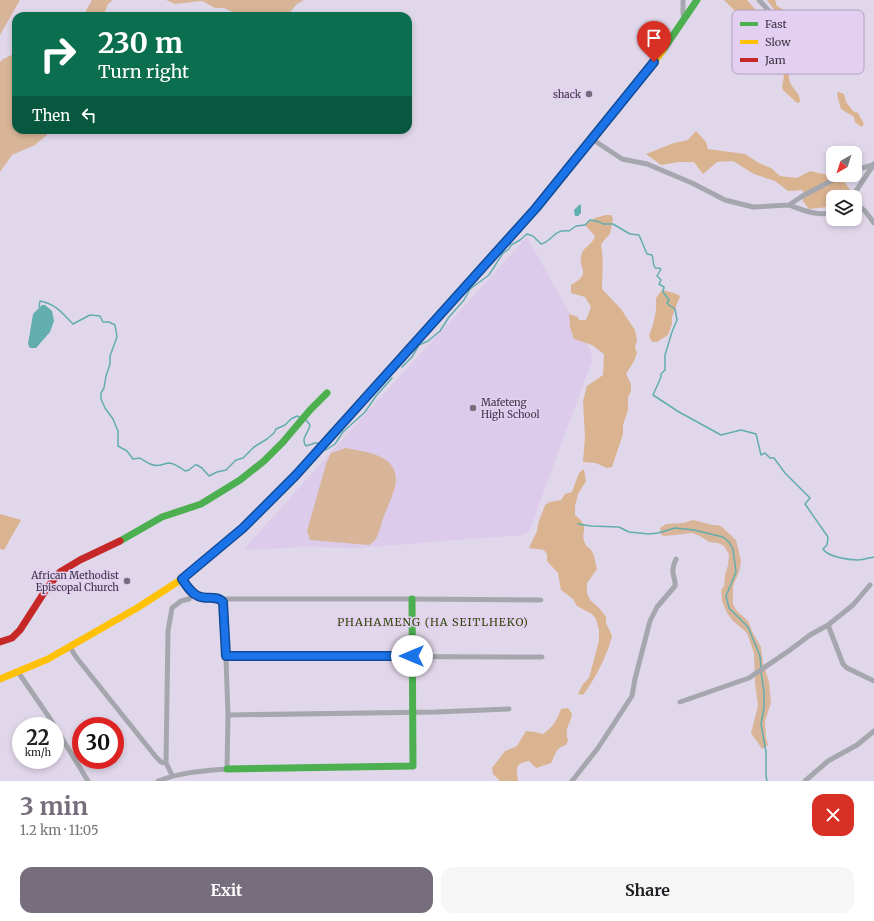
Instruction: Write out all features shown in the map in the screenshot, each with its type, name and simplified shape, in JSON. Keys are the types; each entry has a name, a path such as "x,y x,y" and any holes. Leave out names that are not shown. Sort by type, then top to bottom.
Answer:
{"main road":[{"path":"0,679 48,659 137,608 182,579 243,528 296,475 461,290 515,232 646,73 697,0"},
{"path":"0,642 12,638 20,630 47,588 60,572 162,517 201,504 240,480 264,461 327,393"},
{"path":"227,769 413,766 412,599"}],"street":[{"path":"683,0 683,14 685,19"},
{"path":"759,0 768,10"},
{"path":"592,139 622,159 647,164 660,169 725,200 753,207 789,206 811,213 826,214"},
{"path":"862,168 873,165"},
{"path":"857,190 870,172 873,165"},
{"path":"789,206 800,197 829,182"},
{"path":"862,209 874,223"},
{"path":"572,781 598,748 632,696 636,674 650,622 657,607 675,586 676,582 672,568 676,559"},
{"path":"182,579 193,594 202,598 222,600 541,600"},
{"path":"680,702 749,678 810,635 828,625 853,605 870,585"},
{"path":"172,775 166,762 168,631 172,608 181,601 189,599 193,594"},
{"path":"158,781 172,775 227,769 228,715 224,604 222,600"},
{"path":"828,625 843,664 847,668 874,681"},
{"path":"70,647 76,657 156,758 161,762 166,762"},
{"path":"226,656 542,657"},
{"path":"18,672 49,717 88,781"},
{"path":"228,715 509,709"},
{"path":"805,781 828,761 857,745 874,731"}],"shaded area":[{"path":"0,0 20,0 12,12 0,35"},
{"path":"92,0 113,0 108,4 105,12 85,12"},
{"path":"166,0 304,0 297,4 290,12 232,12 224,8 215,8 202,1 175,4"},
{"path":"724,0 747,0 757,10 734,10"},
{"path":"767,0 775,0 777,6 784,10 774,10"},
{"path":"12,55 12,134 47,135 35,145 12,155 0,172 0,62"},
{"path":"783,74 789,74 790,82 799,95 800,102 797,103 783,90 782,87 784,76"},
{"path":"839,92 844,94 846,102 853,111 858,113 864,124 861,127 855,122 854,117 841,109 837,94"},
{"path":"696,131 706,142 708,149 745,154 759,163 771,168 780,176 797,178 810,171 826,174 826,182 845,182 850,190 826,190 826,207 809,209 803,201 803,190 788,191 775,181 754,174 733,161 717,162 703,174 694,162 678,162 661,165 646,154 674,143 688,140"},
{"path":"580,204 581,213 578,216 575,216 574,210"},
{"path":"611,215 613,219 610,234 601,245 603,261 602,289 621,309 635,330 637,340 635,347 637,353 626,374 631,384 631,391 628,397 628,410 623,425 623,434 612,467 607,468 596,463 583,462 585,436 583,401 587,386 603,375 604,354 592,345 574,339 570,327 569,314 578,317 579,320 586,320 591,307 585,297 571,293 571,285 582,277 582,253 593,241 595,236 585,225 595,218"},
{"name":"Mafeteng High School","path":"527,237 591,352 592,361 529,532 523,535 356,548 304,547 247,550 245,548"},
{"path":"662,290 680,296 672,317 672,324 668,335 657,342 652,342 649,336 655,317 656,298"},
{"path":"42,305 45,305 52,311 54,321 50,332 36,348 30,348 28,344 33,314"},
{"path":"346,448 378,456 391,465 395,471 396,484 393,494 377,537 369,545 310,540 307,531 326,464 331,453"},
{"path":"584,469 586,481 578,494 575,506 575,515 583,523 584,539 586,545 593,554 597,569 587,583 587,593 590,600 606,617 606,623 612,636 600,667 583,695 578,694 583,684 589,678 599,641 599,630 596,619 592,614 577,606 573,599 561,590 558,573 547,561 547,554 544,550 529,548 537,531 545,505 550,502 561,500 565,494 572,492 579,473"},
{"path":"0,514 21,520 4,550 0,549"},
{"path":"693,520 718,525 736,540 741,561 739,572 733,586 733,604 736,610 748,621 761,647 763,663 769,682 771,703 765,721 768,745 762,749 751,733 758,706 755,683 754,653 747,633 732,620 722,601 721,590 724,586 729,554 724,546 718,543 709,542 692,533 665,536 661,535 660,528 666,524 683,523"},
{"path":"568,708 572,714 567,730 568,740 566,745 562,746 555,754 551,763 536,768 529,761 518,765 518,781 500,781 493,774 492,768 505,751 517,746 526,731 543,734 554,723 561,709"}],"waterway":[{"path":"402,367 412,357 419,345 428,341 440,331 449,317 464,300 470,289 489,275 503,253 509,249 511,245 527,234 533,236 541,244 549,240 557,233 569,231 576,226 585,225 590,220 603,224 613,224 630,234 639,235 647,254 652,255 655,267 661,269 657,276 661,280 659,284 664,287 663,292 669,300 667,303 675,309 677,320 665,355 665,370 661,374 653,395 679,412 721,435 741,430 756,434 761,455 765,453 770,458 774,458 785,473 810,498 805,504 828,537 827,545 823,549 829,554 839,558 860,560 874,557"},
{"path":"39,307 40,301 46,302 58,310 73,324 90,315 100,316 103,322 109,322 115,325 117,337 110,356 110,364 104,388 101,393 101,399 105,408 113,419 118,431 118,446 127,451 133,459 140,458 150,464 155,465 170,463 185,471 197,465 209,476 226,470 236,460 243,458 254,447 274,433 276,429 285,425 291,419 297,416 301,418"},
{"path":"326,450 335,444 343,432 365,412 376,396 392,378"},
{"path":"306,420 310,425 304,438 304,443 306,446 318,443"},
{"path":"578,524 619,527 629,532 649,534 675,528 694,530 723,537 729,542 733,549 736,572 726,596 729,608 748,627 760,656 761,669"},
{"path":"761,672 764,692 764,708 761,724 766,752 767,781"}],"traffic: fast":[{"path":"663,50 697,0"},
{"path":"230,539 296,475 502,245"},
{"path":"120,541 162,517 201,504 240,480 264,461 327,393"},
{"path":"227,769 413,766 412,599"}],"traffic: slow":[{"path":"502,245 543,199 663,50"},
{"path":"0,679 48,659 137,608 182,579 230,539"}],"traffic: jam":[{"path":"0,642 12,638 20,630 47,588 60,572 80,560 120,541"}],"place":[{"name":"shack","path":"589,94"},
{"name":"Mafeteng High School","path":"473,408"},
{"name":"African Methodist Episcopal Church","path":"127,581"}],"district":[{"name":"PHAHAMENG (HA SEITLHEKO)","path":"433,622"}],"route":[{"path":"412,656 226,656 226,627 224,604 222,600 202,598 193,594 182,579 243,528 296,475 536,208 654,62"}]}
